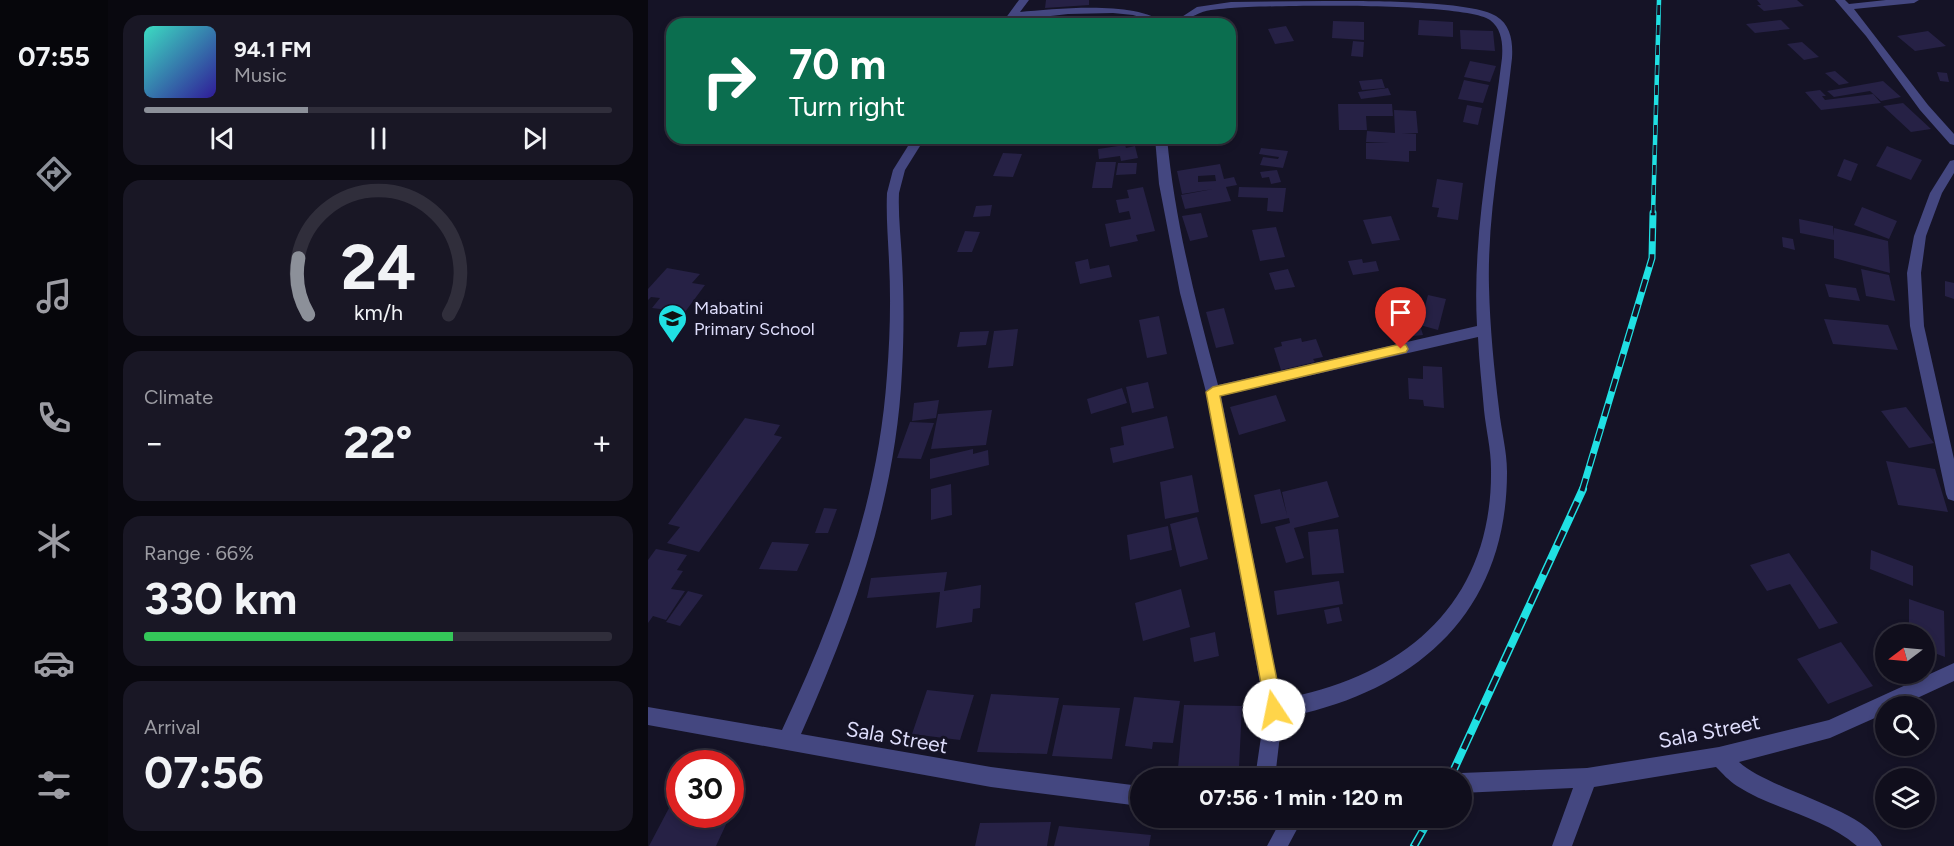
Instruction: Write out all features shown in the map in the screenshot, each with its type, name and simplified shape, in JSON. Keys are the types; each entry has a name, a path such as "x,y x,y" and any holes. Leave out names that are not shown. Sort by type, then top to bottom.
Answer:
{"street":[{"path":"1010,18 1024,0"},
{"path":"1844,4 1914,0"},
{"path":"1184,18 1205,8 1266,2 1439,3 1487,14 1505,33 1507,52 1502,118 1483,244 1484,330 1498,453 1497,507 1487,554 1471,593 1443,629 1401,666 1355,689 1316,703 1274,710"},
{"path":"1844,4 1886,53 1938,126 1954,141"},
{"path":"1027,18 1110,9 1143,12 1155,18"},
{"path":"787,742 828,653 852,587 880,491 889,432 897,321 893,198 899,171 915,144"},
{"path":"1162,144 1165,184 1178,250 1213,392 1274,710 1266,768"},
{"path":"1954,164 1936,193 1920,236 1914,273 1917,326 1954,494"},
{"path":"1213,392 1484,330"},
{"name":"Sala Street","path":"1472,783 1587,778 1719,757 1830,729 1954,672"},
{"name":"Sala Street","path":"648,716 991,777 1130,794"},
{"path":"1719,757 1742,778 1764,790 1801,803 1847,827 1872,846"},
{"path":"1562,846 1587,778"},
{"path":"1277,846 1287,828"}],"building":[{"path":"1046,0 1089,0 1089,5 1045,8"},
{"path":"1757,0 1797,0 1804,6 1764,11 1757,5 1761,5"},
{"path":"1419,20 1453,22 1453,37 1418,35"},
{"path":"1781,20 1790,29 1755,33 1746,24"},
{"path":"1333,21 1364,22 1364,40 1332,38"},
{"path":"1286,26 1294,41 1275,44 1268,29"},
{"path":"1460,30 1493,31 1495,51 1461,49"},
{"path":"1928,31 1946,46 1915,51 1897,36"},
{"path":"1353,41 1364,42 1363,57 1351,56"},
{"path":"1802,42 1819,57 1804,60 1787,44"},
{"path":"1470,61 1496,66 1490,82 1464,77"},
{"path":"1835,71 1849,83 1839,85 1825,73"},
{"path":"1937,72 1947,73 1949,82 1940,81"},
{"path":"1382,79 1385,88 1362,90 1359,81"},
{"path":"1464,80 1489,85 1483,103 1458,99"},
{"path":"1883,81 1901,97 1881,101 1870,91 1834,97 1827,91"},
{"path":"1388,88 1391,95 1361,99 1358,92"},
{"path":"1820,90 1826,96 1822,96 1825,100 1873,94 1881,103 1821,110 1805,92"},
{"path":"1903,103 1931,129 1911,132 1883,106"},
{"path":"1338,104 1392,104 1393,116 1366,116 1367,130 1339,130"},
{"path":"1467,105 1482,108 1478,125 1463,122"},
{"path":"1394,110 1416,111 1418,133 1402,134 1416,134 1416,151 1409,151 1409,162 1366,159 1366,143 1389,143 1366,142 1367,131 1395,133"},
{"path":"1125,145 1126,148 1135,146 1138,158 1121,161 1120,156 1099,159 1098,149"},
{"path":"1887,146 1922,160 1911,180 1876,166"},
{"path":"1261,148 1288,151 1283,168 1260,165 1263,157 1278,159 1279,157 1259,154"},
{"path":"1003,153 1022,154 1013,177 993,176"},
{"path":"1844,159 1858,164 1851,181 1837,176"},
{"path":"1096,162 1116,162 1112,188 1092,188"},
{"path":"1118,163 1137,163 1136,174 1116,175"},
{"path":"1220,164 1224,179 1234,177 1237,185 1226,187 1231,201 1185,209 1181,195 1213,189 1182,194 1177,171","holes":["1215,175 1216,181 1198,182 1198,176"]},
{"path":"1277,170 1281,182 1271,184 1269,177 1262,178 1260,172"},
{"path":"1437,179 1463,183 1458,220 1437,217 1439,208 1432,207"},
{"path":"1143,187 1155,231 1136,235 1138,241 1110,247 1105,224 1131,219 1129,211 1119,213 1116,200 1129,198 1127,190"},
{"path":"1239,187 1286,188 1283,212 1267,211 1268,198 1238,197"},
{"path":"992,205 990,216 973,217 976,206"},
{"path":"1862,207 1897,221 1889,239 1854,225"},
{"path":"1201,213 1208,237 1190,241 1182,216"},
{"path":"1391,216 1400,240 1372,244 1363,220"},
{"path":"1799,219 1833,226 1834,236 1834,228 1888,241 1890,273 1834,258 1834,240 1800,233"},
{"path":"1276,227 1285,257 1260,261 1252,230"},
{"path":"965,231 980,232 972,252 957,252"},
{"path":"1782,237 1793,239 1795,250 1783,247"},
{"path":"1088,259 1090,269 1109,265 1112,277 1080,284 1075,262"},
{"path":"1362,259 1363,263 1376,261 1379,271 1353,275 1348,261"},
{"path":"667,268 700,274 692,283 705,285 685,312 652,308 660,298 651,297 648,300 648,289"},
{"path":"1288,269 1295,287 1275,290 1269,273"},
{"path":"1861,269 1889,275 1895,301 1866,296"},
{"path":"1945,281 1954,283 1954,299 1945,296"},
{"path":"1825,284 1856,288 1860,301 1829,297"},
{"path":"1428,295 1446,299 1438,330 1420,325"},
{"path":"1224,308 1234,344 1216,348 1206,312"},
{"path":"1159,316 1167,354 1147,358 1139,320"},
{"path":"1824,319 1888,325 1898,350 1833,344"},
{"path":"1418,321 1423,335 1393,338 1389,324"},
{"path":"1018,329 1013,366 988,368 994,331"},
{"path":"989,331 986,345 957,347 960,332"},
{"path":"1301,338 1302,342 1316,339 1323,357 1313,359 1315,362 1281,370 1274,348 1282,346 1281,342"},
{"path":"1423,366 1442,367 1444,408 1424,406 1423,400 1409,399 1408,378 1423,379"},
{"path":"1148,382 1154,408 1132,413 1126,387"},
{"path":"1122,388 1127,403 1091,414 1087,399"},
{"path":"1276,395 1286,421 1239,435 1230,407"},
{"path":"939,400 936,418 912,421 914,403"},
{"path":"1906,407 1934,443 1909,448 1881,411"},
{"path":"992,410 986,445 931,449 938,414"},
{"path":"1167,416 1174,448 1113,463 1110,448 1124,445 1121,427"},
{"path":"745,418 780,425 774,435 782,437 699,552 667,543 680,527 668,524"},
{"path":"910,422 934,423 921,459 897,458"},
{"path":"973,449 973,454 988,450 989,465 930,479 930,459"},
{"path":"1886,461 1935,469 1948,512 1898,505"},
{"path":"1192,475 1199,512 1165,519 1160,482"},
{"path":"1327,481 1339,517 1294,528 1304,558 1286,563 1275,527 1290,523 1289,518 1261,524 1254,495 1280,489 1287,515 1282,492"},
{"path":"951,484 952,515 931,520 931,489"},
{"path":"824,508 837,509 828,533 815,533"},
{"path":"1197,517 1208,559 1180,567 1170,524"},
{"path":"1168,526 1172,550 1130,560 1127,535"},
{"path":"1338,529 1344,573 1312,575 1308,532"},
{"path":"772,542 809,544 797,571 759,569"},
{"path":"656,549 687,555 677,570 683,571 671,589 685,591 666,620 653,616 648,623 648,560"},
{"path":"1871,550 1913,566 1913,586 1870,569"},
{"path":"1789,553 1838,623 1819,629 1790,584 1767,591 1750,565"},
{"path":"947,572 944,591 981,585 980,608 973,609 972,622 936,628 940,592 867,598 871,578"},
{"path":"1339,581 1343,604 1277,615 1274,591"},
{"path":"1181,589 1190,627 1143,641 1135,603"},
{"path":"688,591 703,595 680,626 666,622"},
{"path":"1909,599 1944,611 1945,657 1935,653 1935,624 1909,624"},
{"path":"1339,607 1342,621 1327,624 1324,610"},
{"path":"1215,632 1219,656 1194,662 1190,638"},
{"path":"1841,642 1873,686 1828,704 1797,659"},
{"path":"927,690 974,695 960,740 912,734"},
{"path":"991,694 1059,698 1047,754 977,752"},
{"path":"1134,697 1180,701 1173,743 1153,742 1152,749 1125,746"},
{"path":"1063,705 1120,708 1112,759 1052,756"},
{"path":"1184,705 1242,706 1239,768 1178,768"},
{"path":"666,814 666,828 724,828 716,846 649,846"},
{"path":"1051,822 1047,846 975,846 980,823"},
{"path":"1059,826 1151,835 1149,846 1054,846"}],"railway":[{"path":"1653,215 1659,0"},
{"path":"1582,491 1652,258 1653,213"},
{"path":"1455,768 1583,489"},
{"path":"1414,846 1424,828"}],"place":[{"name":"Mabatini Primary School","path":"673,344"}],"route":[{"path":"1274,710 1213,392 1401,349"}]}
